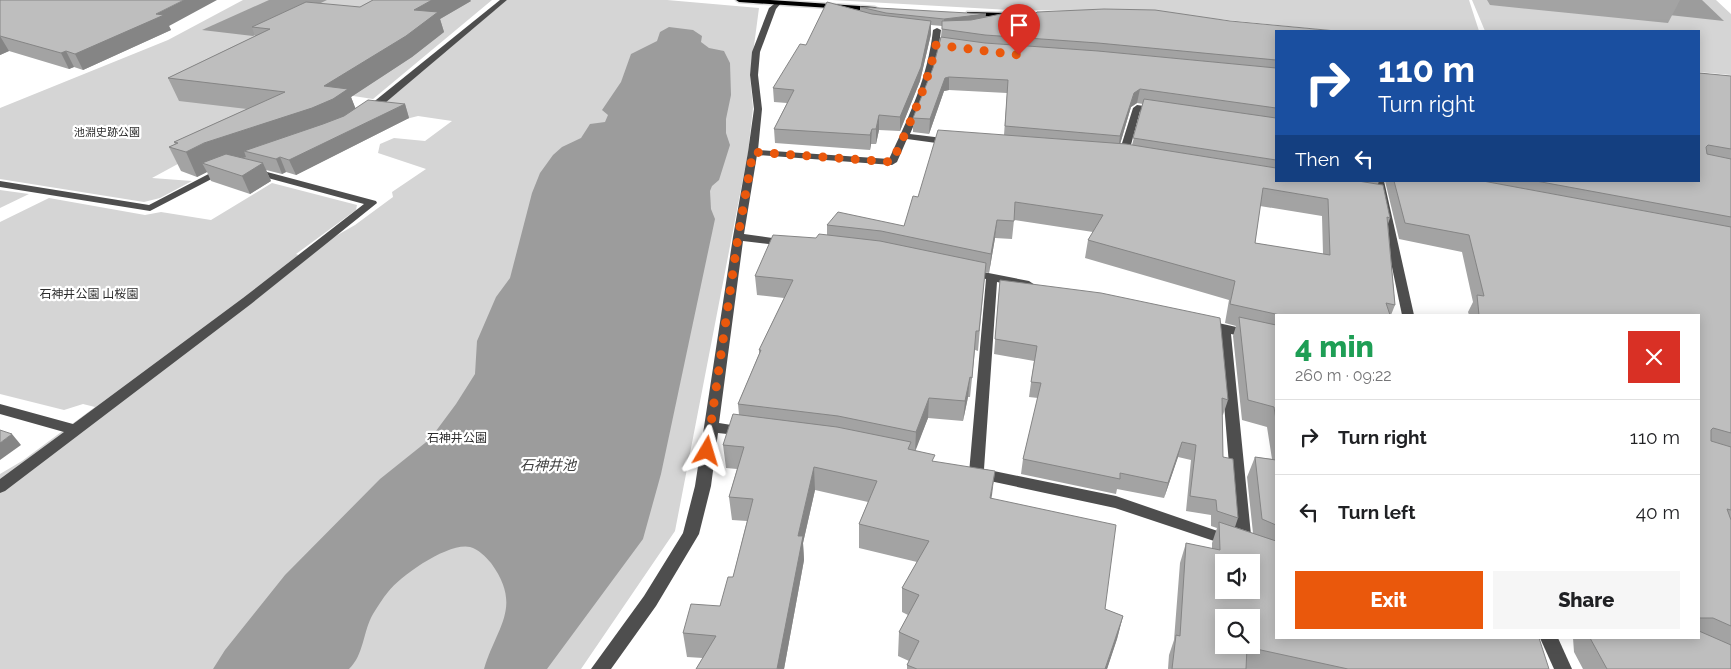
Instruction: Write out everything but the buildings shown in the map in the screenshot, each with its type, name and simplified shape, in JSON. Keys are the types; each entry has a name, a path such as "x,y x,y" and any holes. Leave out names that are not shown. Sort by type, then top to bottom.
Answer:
{"main road":[{"path":"739,0 883,10"},
{"path":"958,13 1060,16"}],"street":[{"path":"360,116 382,102 407,79 504,0"},
{"path":"600,669 650,601 692,534 703,486 738,237 753,152 758,109 754,76 756,52 773,8 778,3"},
{"path":"815,6 844,16"},
{"path":"996,23 1015,16"},
{"path":"753,152 892,162 941,46 936,29"},
{"path":"1123,157 1137,108 1165,112"},
{"path":"904,136 965,143"},
{"path":"0,184 150,208 219,171 243,164 372,203 247,301 0,487"},
{"path":"1379,182 1378,198 1408,314"},
{"path":"738,237 795,244"},
{"path":"955,269 1041,288"},
{"path":"976,473 992,277"},
{"path":"1195,322 1275,340"},
{"path":"1224,328 1244,545"},
{"path":"0,409 76,430"},
{"path":"710,427 759,433"},
{"path":"958,469 1116,502 1260,550"},
{"path":"1546,641 1563,669"}],"green space":[{"name":"池淵史跡公園","path":"243,0 492,0 373,99 314,90 152,178 192,181 160,198 144,202 0,179 0,108 168,40"},
{"name":"石神井公園","path":"507,0 667,0 759,8 750,76 753,108 748,153 675,531 581,669 0,669 0,474 22,461 95,407 83,404 64,410 0,394 0,222 49,198 145,215 161,212 211,220 272,183 357,205 356,210 296,254 301,256 355,225 393,197 392,192 426,169 378,153 380,144 394,138 425,141 452,121 418,116 402,120 371,111"},
{"path":"832,0 1469,0 1479,30 1326,30 1147,12 1010,10"},
{"path":"1472,0 1716,0 1731,14 1731,75 1700,72 1700,30 1485,30"},
{"path":"0,190 29,194 0,208"}],"water":[{"path":"269,0 327,0 253,36 202,30"},
{"path":"1654,0 1702,0 1724,21 1669,15"},
{"name":"石神井池","path":"669,27 693,30 702,36 701,42 709,48 724,51 730,63 731,95 726,119 726,133 730,145 719,180 712,186 710,191 711,209 715,219 661,474 643,539 547,669 484,669 504,616 506,605 505,592 500,578 487,558 473,548 461,547 426,561 394,585 373,614 358,657 349,669 213,669 225,650 285,575 380,479 430,439 456,404 475,374 477,341 496,297 510,278 532,193 540,173 553,155 562,147 581,138 590,124 605,122 608,115 602,110 621,82 631,54 657,41 660,32"}],"route":[{"path":"707,451 738,237 753,152 870,162 892,162 929,76 936,45 1019,55"}],"park label":[{"name":"石神井公園 山桜園","path":"89,294"}]}
